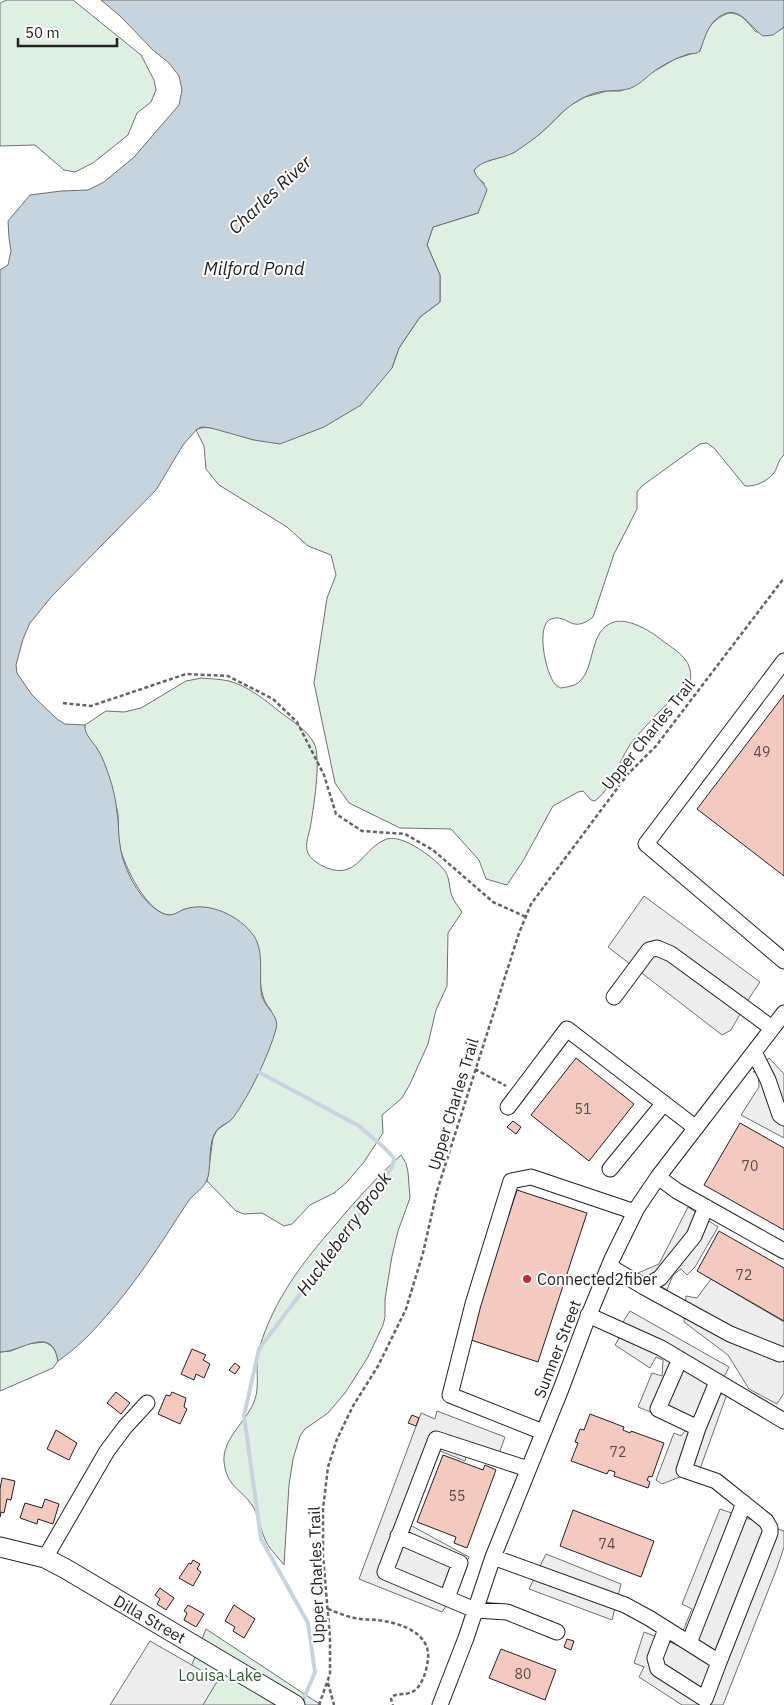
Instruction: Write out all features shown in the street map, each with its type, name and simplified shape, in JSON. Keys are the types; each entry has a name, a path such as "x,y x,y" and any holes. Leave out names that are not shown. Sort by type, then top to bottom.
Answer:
{"main road":[{"name":"Dilla Street","path":"0,1548 45,1558 66,1568 293,1704"}],"street":[{"path":"784,662 646,844 784,961"},
{"path":"614,997 649,950 657,948 671,954 772,1028"},
{"name":"Sumner Street","path":"440,1705 493,1557 588,1315 635,1212 658,1177 784,1013"},
{"path":"508,1107 567,1029 696,1128"},
{"path":"754,1052 768,1080 780,1115 784,1118"},
{"path":"610,1169 664,1103"},
{"path":"543,1432 450,1395 473,1304 511,1181 532,1177 635,1212"},
{"path":"658,1177 706,1207 784,1250"},
{"path":"644,1288 660,1278 694,1236 706,1207"},
{"path":"609,1266 644,1288 730,1334 780,1354"},
{"path":"588,1315 661,1348 784,1421"},
{"path":"680,1360 658,1409 698,1428"},
{"path":"666,1629 655,1658 658,1669 705,1699 770,1533 770,1528 766,1521 716,1481 684,1470 698,1428 717,1382"},
{"path":"45,1558 108,1451 125,1427 147,1402"},
{"path":"528,1469 436,1439 385,1572 475,1610 508,1612 557,1632"},
{"path":"689,1643 744,1503"},
{"path":"398,1536 460,1563 447,1598"},
{"path":"493,1557 625,1605 719,1662"}],"path":[{"name":"Upper Charles Trail","path":"320,1705 330,1674 328,1609 323,1556 323,1509 328,1467 337,1439 353,1406 378,1366 406,1309 423,1253 438,1191 475,1069 531,904 628,774 656,746 784,578"},
{"path":"63,703 91,706 186,674 228,676 274,698 297,722 324,774 336,814 362,831 405,834 433,850 493,902 526,917"},
{"path":"475,1069 518,1094"},
{"path":"328,1609 361,1619 400,1624 419,1635 425,1642 429,1651 424,1677 418,1688 413,1692 393,1696 391,1699 393,1705"},
{"path":"328,1682 334,1705"}],"green space":[{"path":"7,0 73,0 141,55 154,80 156,90 151,102 137,113 128,135 93,163 75,172 64,170 35,145 0,146 0,3"},
{"path":"729,13 741,16 756,32 780,30 784,27 784,455 780,459 774,473 768,479 761,483 745,486 714,448 707,443 700,444 642,486 637,492 637,509 614,554 593,617 580,624 557,618 551,619 546,623 543,640 546,661 552,679 560,688 579,682 588,668 600,633 606,626 620,621 644,628 678,652 689,665 691,672 690,681 686,692 670,701 630,744 608,787 595,801 591,800 583,791 553,806 523,861 507,885 486,879 479,860 451,829 400,828 349,803 335,783 314,683 327,598 336,575 331,555 308,546 287,527 219,485 206,469 204,446 196,430 201,428 215,429 254,440 392,368 399,348 420,317 440,302 440,275 427,245 433,227 478,213 484,183 475,176 474,170 479,164 513,153 541,133 569,106 585,97 607,91 621,91 675,59 700,51 709,28 717,19"},
{"path":"202,678 229,681 250,690 299,726 314,743 317,760 316,785 307,839 308,852 313,859 327,868 337,871 346,870 360,861 379,843 394,838 402,840 427,854 441,866 448,877 453,898 462,912 448,933 447,986 436,1010 428,1044 402,1098 382,1115 383,1133 364,1162 347,1182 334,1193 310,1205 292,1224 284,1226 262,1213 244,1214 236,1211 207,1181 213,1138 217,1130 231,1120 271,1010 266,1004 261,988 257,943 184,909 170,915 162,913 153,907 138,888 126,866 119,842 117,809 84,731 85,725 106,711 124,712 141,708 186,681"},
{"path":"401,1155 406,1163 408,1172 410,1198 398,1231 392,1256 383,1325 368,1357 345,1393 328,1413 305,1429 300,1436 293,1459 289,1485 284,1565 266,1541 252,1505 228,1477 224,1454 231,1438 254,1402 257,1389 259,1349 265,1331 290,1282 351,1206"},
{"path":"44,1342 54,1349 56,1354 58,1361 53,1368 0,1391 0,1352 11,1351 27,1344"},
{"name":"Louisa Lake","path":"206,1629 321,1705 176,1705"}],"shaded area":[{"path":"644,896 760,982 731,1030 722,1035 608,947"},
{"path":"769,1058 784,1074 784,1138 741,1115 759,1087 758,1072 753,1072"},
{"path":"688,1207 718,1227 695,1267 687,1275 681,1269 673,1275 667,1290 638,1273 659,1264"},
{"path":"711,1279 784,1322 784,1393 777,1404 749,1389 728,1355 684,1322 686,1296 697,1298"},
{"path":"630,1311 729,1367 718,1389 718,1394 727,1394 700,1469 662,1484 656,1480 674,1433 681,1436 688,1427 638,1407 652,1373 662,1376 663,1360 656,1357 650,1368 615,1345 621,1335 624,1320"},
{"path":"437,1411 505,1437 496,1462 467,1453 465,1461 440,1451 410,1525 469,1557 449,1602 442,1612 359,1579 421,1413 435,1419"},
{"path":"720,1509 784,1531 784,1547 723,1705 682,1705 639,1677 644,1667 634,1663 644,1632 677,1645 692,1609 682,1604"},
{"path":"546,1554 621,1584 612,1620 529,1589"},
{"path":"150,1641 218,1680 203,1705 110,1705"}],"water":[{"name":"Milford Pond","path":"101,0 784,0 784,27 773,35 763,36 742,17 737,14 727,13 713,22 697,53 687,54 668,62 631,88 598,92 583,98 566,109 539,135 515,152 478,166 474,170 475,173 487,190 478,213 433,227 427,245 440,275 440,302 420,317 399,348 392,368 361,405 324,427 280,444 254,440 211,428 202,427 197,429 183,445 156,490 52,596 30,623 23,639 16,665 17,673 32,695 57,719 65,724 85,725 89,738 106,766 116,803 122,854 134,884 147,901 162,913 172,915 185,909 204,907 223,912 241,922 254,936 257,943 260,957 262,996 277,1024 264,1063 252,1087 233,1118 219,1128 214,1135 208,1177 204,1185 189,1200 124,1295 85,1339 58,1361 55,1350 50,1344 43,1342 0,1352 0,270 8,265 11,251 8,221 30,195 88,190 104,182 134,157 179,105 182,90 179,76 169,63"}],"building":[{"path":"784,695 784,876 697,809"},
{"path":"576,1058 634,1104 589,1161 531,1115"},
{"path":"513,1121 521,1127 516,1134 507,1127"},
{"path":"740,1123 784,1148 784,1230 704,1185"},
{"path":"517,1190 587,1213 538,1362 468,1339"},
{"path":"719,1231 784,1268 784,1321 697,1271"},
{"path":"192,1349 206,1355 203,1360 210,1364 204,1378 196,1374 194,1380 181,1374"},
{"path":"235,1363 240,1367 235,1374 229,1370"},
{"path":"116,1392 130,1403 121,1414 107,1403"},
{"path":"172,1392 186,1398 184,1407 187,1409 180,1424 158,1414 166,1395 170,1396"},
{"path":"590,1414 624,1427 623,1430 630,1433 631,1431 664,1443 652,1477 649,1476 647,1480 650,1482 648,1488 614,1476 615,1472 609,1470 607,1474 571,1461 578,1443 575,1442 580,1429 584,1430"},
{"path":"412,1415 419,1418 416,1426 408,1423"},
{"path":"56,1430 77,1443 69,1460 47,1449"},
{"path":"443,1455 483,1470 485,1465 496,1470 467,1548 454,1543 456,1537 417,1522"},
{"path":"2,1478 15,1481 11,1500 7,1499 4,1513 1,1512 0,1517 0,1489"},
{"path":"45,1499 59,1504 53,1524 38,1519 37,1524 20,1518 25,1503 42,1508"},
{"path":"573,1510 654,1541 641,1577 560,1546"},
{"path":"193,1560 200,1564 197,1569 201,1572 193,1586 179,1578"},
{"path":"160,1588 174,1598 166,1610 157,1604 160,1599 155,1595"},
{"path":"188,1605 204,1614 196,1627 184,1620 187,1613 184,1611"},
{"path":"234,1605 255,1619 244,1638 233,1631 235,1627 225,1621"},
{"path":"567,1639 574,1641 571,1650 564,1647"},
{"path":"501,1649 556,1670 545,1700 489,1678"}],"waterway":[{"name":"Huckleberry Brook","path":"255,1070 359,1126 384,1147 394,1159 392,1167 349,1229 259,1349 244,1416 261,1539 308,1623 315,1672 301,1705"}],"place":[{"name":"Connected2fiber","path":"527,1279"}],"water label":[{"name":"Charles River","path":"270,195"}]}
